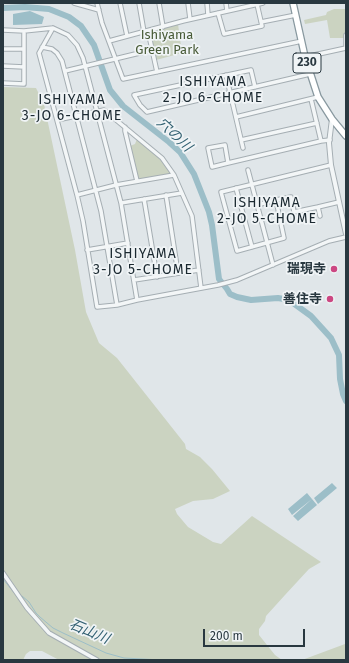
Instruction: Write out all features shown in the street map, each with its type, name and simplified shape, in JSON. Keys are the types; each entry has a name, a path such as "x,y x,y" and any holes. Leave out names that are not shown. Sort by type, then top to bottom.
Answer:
{"highway":[{"name":"230","path":"294,3 310,74 318,97 332,119 346,136"}],"street":[{"path":"74,3 99,10"},
{"path":"97,3 108,41 123,79 302,41"},
{"path":"120,3 127,36"},
{"path":"139,3 157,72"},
{"path":"159,3 163,27"},
{"path":"188,3 190,19"},
{"path":"207,3 208,15"},
{"path":"226,3 227,11"},
{"path":"241,3 242,8"},
{"path":"108,41 190,19 263,3"},
{"path":"218,13 224,34 262,26 257,4"},
{"path":"261,22 296,14"},
{"path":"53,28 39,53 77,195 97,307 117,305 137,300 218,286 346,236 345,222 331,165 330,140 332,119"},
{"path":"3,30 24,31 53,28 68,36 77,44 85,66 121,203 137,300"},
{"path":"3,83 24,84 24,31"},
{"path":"306,57 346,48 346,35"},
{"path":"42,46 52,49 62,60 101,210 117,305"},
{"path":"3,49 24,49"},
{"path":"65,71 152,50"},
{"path":"3,66 24,67"},
{"path":"255,87 251,70 134,95 140,105 147,112 230,93 310,74"},
{"path":"226,76 243,148"},
{"path":"236,117 318,97"},
{"path":"311,99 321,141"},
{"path":"57,120 97,110 104,110 162,158 174,175 192,216 201,288"},
{"path":"241,140 317,123"},
{"path":"125,127 124,131 137,181"},
{"path":"228,163 225,145 208,148 212,167 330,140"},
{"path":"276,200 284,238 237,251 221,192 331,165"},
{"path":"248,170 273,265"},
{"path":"77,195 116,185 174,175"},
{"path":"236,188 252,247"},
{"path":"121,203 182,193"},
{"path":"166,195 178,273"},
{"path":"257,205 291,197 294,212 339,202"},
{"path":"144,199 157,277"},
{"path":"318,207 320,216"},
{"path":"88,250 128,244"},
{"path":"134,280 199,270"},
{"path":"3,573 27,608 50,633 97,660"}],"green space":[{"path":"334,9 345,9 345,38 330,38 327,20 305,24 304,20 326,15 327,12"},
{"name":"Ishiyama Green Park","path":"178,24 182,53 156,60 150,35 151,32"},
{"path":"3,87 36,88 44,104 75,250 86,312 99,343 117,358 185,444 186,449 200,457 230,491 213,499 193,501 175,509 177,514 188,527 213,542 221,544 252,516 321,562 309,569 266,616 265,621 259,629 259,635 275,655 282,660 59,660 42,651 30,651 26,654 23,660 3,660"},
{"path":"137,139 161,159 171,174 139,180 130,146 135,144"},
{"path":"345,644 346,660 302,660"}],"water":[{"path":"30,11 44,17 42,24 13,25 13,14"},
{"path":"332,483 337,488 318,504 314,498"},
{"path":"307,493 312,499 292,515 288,509"},
{"path":"312,499 317,505 298,521 293,516"}],"waterway":[{"name":"穴の川","path":"3,8 25,7 49,9 69,17 81,26 94,45 110,90 123,106 180,152 194,174 209,212 219,279 230,294 237,297 251,300 278,298 289,300 311,316 331,338 339,355 340,379 346,401"},
{"name":"石山川","path":"3,579 16,595"},
{"name":"石山川","path":"22,596 29,602 36,613 53,628 106,653 124,658 161,660"}],"place":[{"name":"瑞現寺","path":"334,269"},
{"name":"善住寺","path":"330,299"}],"district":[{"name":"ISHIYAMA 2-JO 6-CHOME","path":"213,90"},
{"name":"ISHIYAMA 3-JO 6-CHOME","path":"72,108"},
{"name":"ISHIYAMA 2-JO 5-CHOME","path":"267,212"},
{"name":"ISHIYAMA 3-JO 5-CHOME","path":"143,262"}]}
